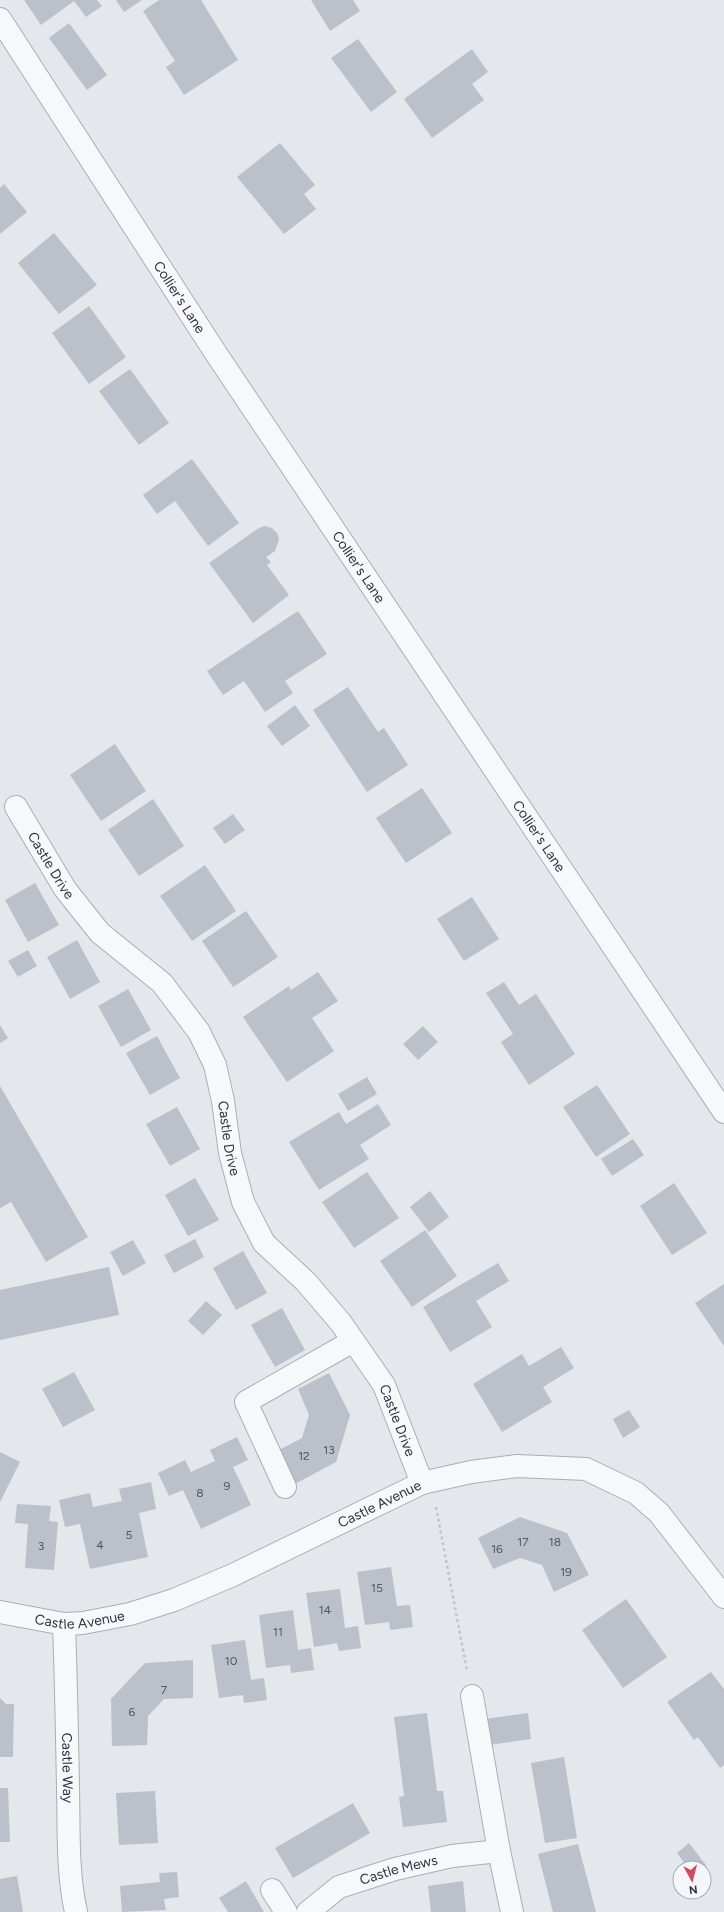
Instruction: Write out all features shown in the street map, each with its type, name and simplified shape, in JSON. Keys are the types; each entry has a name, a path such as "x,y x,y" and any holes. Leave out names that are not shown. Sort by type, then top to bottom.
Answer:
{"street":[{"name":"Collier's Lane","path":"0,19 215,352 724,1112"},
{"name":"Castle Drive","path":"16,807 65,889 100,933 162,983 199,1032 215,1065 223,1102 230,1153 243,1202 264,1243 306,1282 341,1323 384,1385 426,1482"},
{"path":"285,1487 246,1402 353,1341"},
{"name":"Castle Avenue","path":"0,1612 64,1624 83,1623 130,1614 174,1600 233,1575 426,1482 471,1472 517,1466 586,1469 636,1493 659,1513 724,1597"},
{"name":"Castle Way","path":"64,1624 67,1683 69,1834 73,1901 76,1912"},
{"path":"472,1696 499,1851 512,1912"},
{"name":"Castle Mews","path":"308,1912 339,1887 394,1869 452,1856 499,1851"},
{"path":"272,1890 286,1912"}],"path":[{"path":"426,1482 472,1696"}],"building":[{"path":"24,0 97,0 102,6 86,17 74,1 41,25"},
{"path":"116,0 142,0 124,12"},
{"path":"159,0 201,0 238,60 184,95 166,67 175,61 143,11"},
{"path":"311,0 353,0 360,11 330,31"},
{"path":"69,23 107,75 87,90 49,38"},
{"path":"358,39 397,92 371,112 331,58"},
{"path":"472,49 488,72 472,84 484,100 432,138 404,99"},
{"path":"280,143 315,185 304,194 316,209 284,234 237,177"},
{"path":"4,184 27,212 0,234 0,188"},
{"path":"54,233 97,285 59,314 18,263"},
{"path":"89,306 126,357 89,384 52,333"},
{"path":"130,369 169,423 139,445 99,391"},
{"path":"192,459 239,523 208,546 175,501 157,514 143,495"},
{"path":"265,526 272,528 277,533 279,539 275,551 266,557 271,562 267,565 289,595 253,623 209,563 259,528"},
{"path":"298,611 327,654 285,681 293,693 265,712 244,681 223,695 207,671"},
{"path":"348,687 378,732 384,728 408,765 367,792 313,710"},
{"path":"295,705 310,726 282,746 267,726"},
{"path":"115,744 146,791 101,821 70,775"},
{"path":"422,788 452,833 406,863 376,818"},
{"path":"153,799 184,846 139,876 108,830"},
{"path":"233,814 245,830 225,844 213,828"},
{"path":"205,865 236,911 192,941 160,896"},
{"path":"35,883 59,925 28,942 5,900"},
{"path":"472,897 499,939 464,961 437,919"},
{"path":"246,911 278,957 233,987 202,941"},
{"path":"77,940 100,982 70,999 47,957"},
{"path":"28,950 37,966 18,977 8,961"},
{"path":"318,972 338,1001 312,1018 334,1051 287,1082 243,1017 289,986 291,990"},
{"path":"504,982 519,1005 536,994 575,1054 529,1085 501,1042 513,1034 486,993"},
{"path":"128,989 151,1030 121,1047 98,1006"},
{"path":"0,1025 8,1038 0,1043"},
{"path":"423,1026 438,1042 418,1060 403,1044"},
{"path":"157,1036 180,1078 150,1095 126,1053"},
{"path":"367,1077 377,1094 348,1111 338,1094"},
{"path":"597,1085 630,1134 596,1157 563,1107"},
{"path":"0,1086 88,1237 46,1262 11,1202 0,1208"},
{"path":"378,1104 391,1125 360,1145 369,1159 319,1190 289,1142 339,1112 346,1124"},
{"path":"177,1107 200,1149 170,1166 146,1124"},
{"path":"633,1139 644,1155 612,1176 601,1159"},
{"path":"367,1172 399,1218 354,1248 322,1202"},
{"path":"195,1178 219,1220 188,1236 165,1195"},
{"path":"674,1183 707,1233 672,1255 640,1206"},
{"path":"430,1191 449,1217 429,1232 410,1207"},
{"path":"425,1230 457,1276 412,1307 380,1261"},
{"path":"195,1239 204,1257 174,1273 164,1255"},
{"path":"133,1240 146,1263 123,1276 110,1252"},
{"path":"243,1251 267,1293 236,1310 213,1268"},
{"path":"498,1263 509,1281 476,1301 492,1327 450,1352 423,1307"},
{"path":"109,1267 119,1315 0,1340 0,1290"},
{"path":"724,1284 724,1346 695,1303"},
{"path":"206,1301 222,1315 203,1335 188,1321"},
{"path":"282,1308 305,1350 275,1367 251,1325"},
{"path":"561,1347 574,1368 543,1387 552,1402 502,1432 473,1384 522,1354 529,1366"},
{"path":"74,1372 95,1410 63,1427 42,1389"},
{"path":"329,1373 350,1415 336,1462 293,1485 277,1451 302,1438 309,1415 298,1389"},
{"path":"629,1410 640,1427 623,1438 613,1419"},
{"path":"237,1437 248,1460 233,1467 251,1505 201,1529 183,1490 169,1496 158,1473 185,1460 191,1472 215,1461 210,1450"},
{"path":"0,1452 20,1462 0,1502"},
{"path":"151,1482 156,1509 139,1513 148,1557 90,1569 80,1524 65,1527 59,1500 90,1493 93,1507 122,1501 119,1489"},
{"path":"17,1504 51,1506 49,1521 58,1522 54,1570 25,1568 28,1524 15,1523"},
{"path":"520,1517 567,1533 589,1575 554,1592 542,1565 520,1558 493,1569 478,1538"},
{"path":"391,1567 397,1606 410,1605 413,1627 390,1630 389,1622 365,1625 357,1572"},
{"path":"340,1589 345,1628 358,1626 361,1648 339,1651 337,1643 314,1647 306,1593"},
{"path":"626,1599 667,1657 623,1688 582,1630"},
{"path":"293,1610 298,1650 311,1648 314,1670 291,1673 290,1665 266,1668 259,1615"},
{"path":"245,1640 251,1680 264,1678 267,1700 244,1703 243,1695 219,1698 211,1645"},
{"path":"193,1660 193,1698 164,1699 148,1716 147,1745 112,1746 111,1699 126,1683 145,1663"},
{"path":"711,1672 724,1689 724,1765 720,1768 698,1737 694,1740 667,1702"},
{"path":"0,1698 6,1704 14,1704 13,1757 0,1757"},
{"path":"427,1713 437,1791 443,1791 447,1822 403,1827 399,1797 404,1796 394,1717"},
{"path":"528,1713 531,1739 483,1746 478,1720"},
{"path":"564,1757 577,1838 545,1843 531,1763"},
{"path":"0,1788 8,1788 10,1842 0,1842"},
{"path":"155,1791 158,1843 119,1845 116,1793"},
{"path":"353,1803 370,1833 293,1878 275,1848"},
{"path":"689,1843 702,1860 682,1860 677,1853"},
{"path":"578,1844 596,1912 553,1912 538,1854"},
{"path":"177,1872 179,1897 164,1899 166,1910 122,1912 120,1886 160,1882 159,1873"},
{"path":"17,1876 23,1912 0,1912 0,1879"},
{"path":"246,1881 264,1912 228,1912 219,1898"},
{"path":"463,1881 466,1912 431,1912 428,1886"}]}
